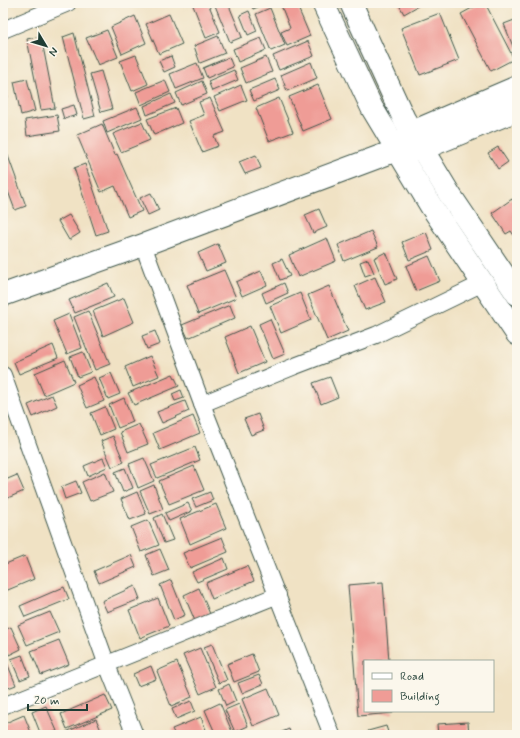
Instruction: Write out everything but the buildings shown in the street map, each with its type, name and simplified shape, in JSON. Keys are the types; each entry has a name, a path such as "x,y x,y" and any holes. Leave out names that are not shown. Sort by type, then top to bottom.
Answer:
{"street":[{"path":"3,30 68,3"},
{"path":"323,3 372,108 431,206 517,334"},
{"path":"351,3 401,112 450,195 517,294"},
{"path":"3,294 144,245 397,150 517,87"},
{"path":"417,140 517,110"},
{"path":"144,245 202,404 332,735"},
{"path":"202,404 376,335 483,283"},
{"path":"3,374 107,665 135,735"},
{"path":"3,706 278,595"}]}
